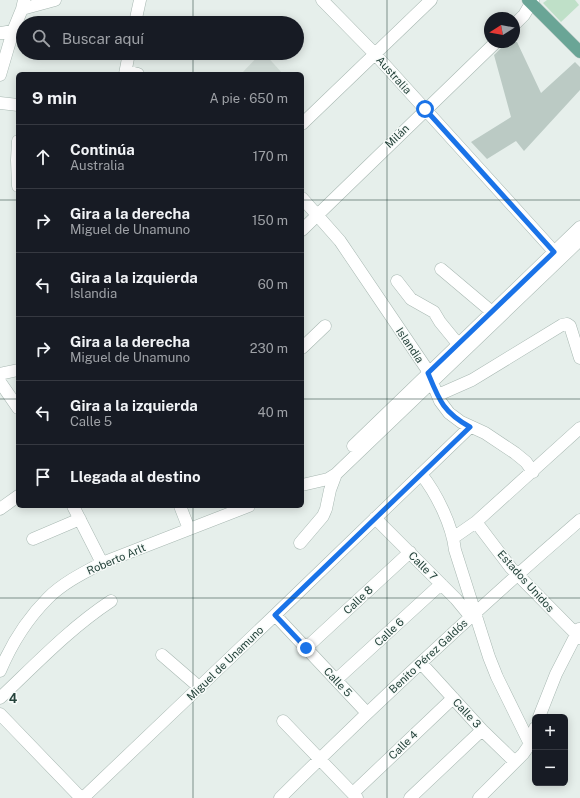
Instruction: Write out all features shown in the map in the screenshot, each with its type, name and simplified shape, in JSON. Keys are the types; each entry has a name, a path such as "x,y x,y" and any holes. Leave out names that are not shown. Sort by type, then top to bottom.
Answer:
{"main road":[{"path":"531,1 580,52"}],"street":[{"path":"19,16 23,4 55,0"},
{"path":"137,16 140,0"},
{"name":"Australia","path":"322,0 375,54 558,255"},
{"path":"304,122 431,0"},
{"path":"520,19 524,15 531,1"},
{"path":"0,75 16,25"},
{"path":"0,33 14,31"},
{"name":"Milán","path":"304,228 425,109 490,48"},
{"path":"125,72 128,60"},
{"path":"0,103 16,105"},
{"name":"Islandia","path":"304,200 340,242 430,377 438,395 449,413 470,427 485,433 515,453 526,462 533,472"},
{"path":"306,484 331,468 430,377 558,255 580,227"},
{"path":"306,484 328,478 336,474 430,377 458,344 492,312 558,255 580,240"},
{"path":"441,268 492,312"},
{"path":"397,281 411,299 434,312 458,344"},
{"path":"438,395 472,380 557,327 567,324 570,326 580,358"},
{"path":"304,346 325,326"},
{"path":"0,374 16,370"},
{"path":"0,382 16,405"},
{"name":"Miguel de Unamuno","path":"82,798 470,427"},
{"path":"454,538 476,522 580,428"},
{"path":"300,543 323,516 336,474"},
{"path":"421,474 433,490 454,538 459,564 473,614 489,657 530,744"},
{"path":"0,508 16,497"},
{"path":"181,508 189,529"},
{"name":"Roberto Arlt","path":"0,671 20,634 48,598 66,584 84,572 102,563 244,508"},
{"path":"34,539 77,510 102,563"},
{"name":"Calle 7","path":"375,518 473,614"},
{"name":"Benito Pérez Galdós","path":"280,798 367,713 473,614 580,520"},
{"name":"Estados Unidos","path":"476,522 517,574 579,633"},
{"name":"Calle 8","path":"306,648 410,552"},
{"name":"Calle 6","path":"336,680 441,584"},
{"path":"0,698 75,626 111,601"},
{"name":"Calle 5","path":"275,615 367,713"},
{"path":"540,714 556,674 579,633"},
{"path":"162,654 199,687"},
{"name":"Calle 3","path":"422,663 482,730 515,762"},
{"name":"Calle 4","path":"355,796 453,698"},
{"path":"0,714 82,798"},
{"path":"283,721 355,796"},
{"path":"410,798 482,730"},
{"path":"479,798 523,754 530,744 532,738"}],"shaded area":[{"path":"254,60 270,60 281,72 243,72"}],"green space":[{"path":"547,0 575,0 579,5 561,22 543,3"}],"building":[{"path":"501,48 520,48 541,93 575,62 580,67 580,90 524,151 516,141 487,159 471,142 511,117 494,55"}],"route":[{"path":"306,648 275,615 470,427 453,417 445,408 440,401 428,373 554,252 425,109"}]}
